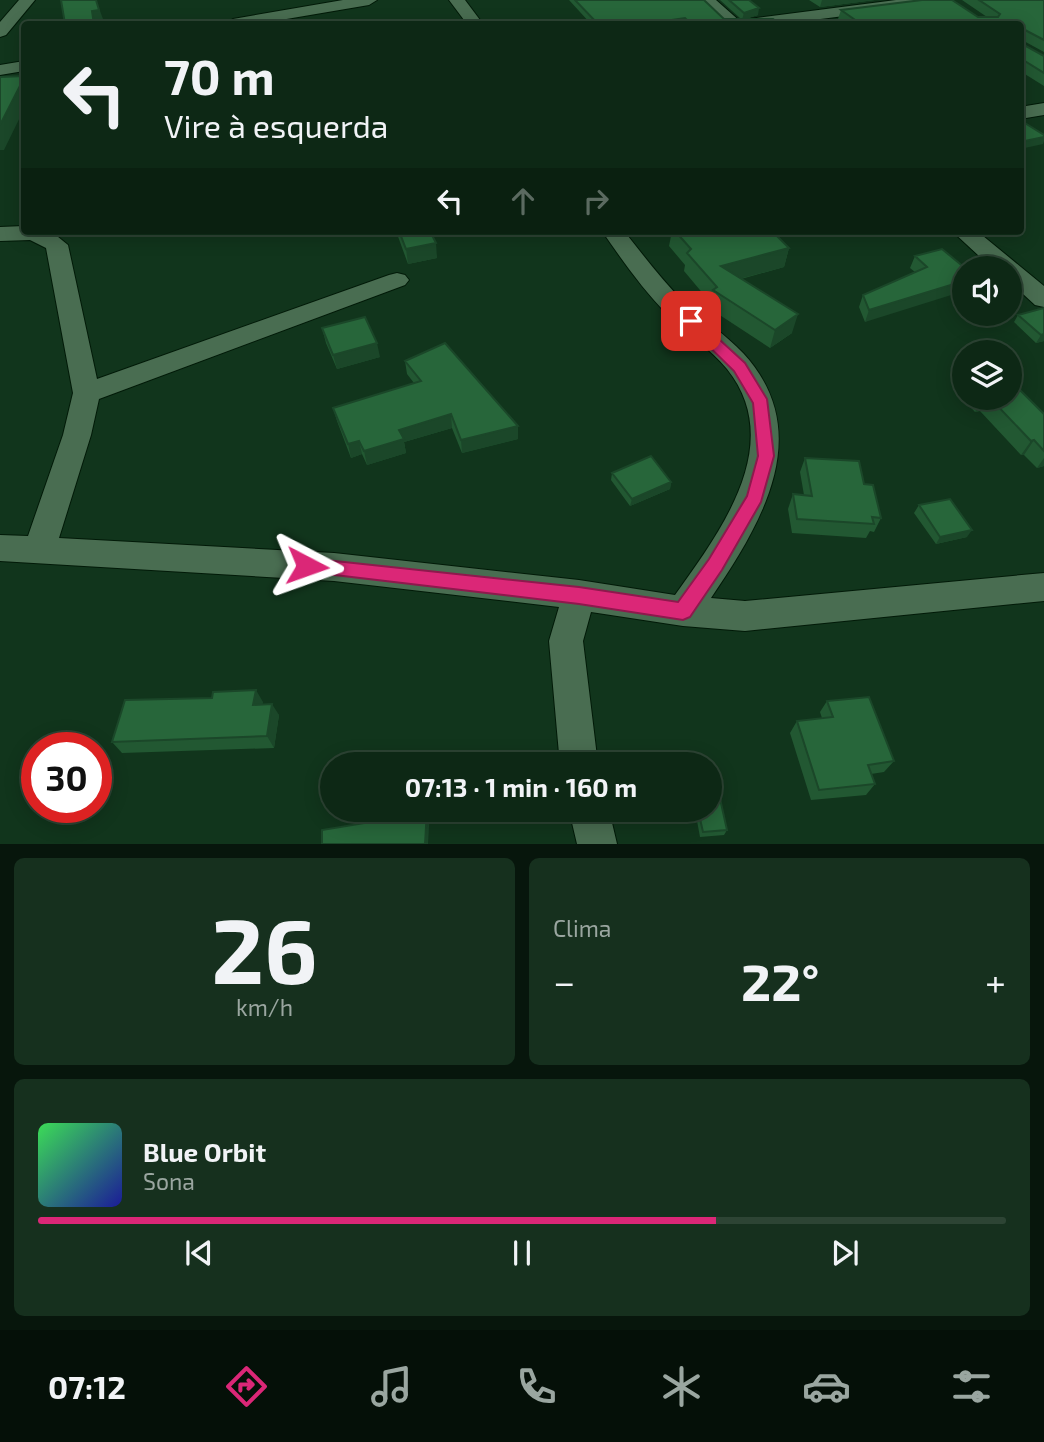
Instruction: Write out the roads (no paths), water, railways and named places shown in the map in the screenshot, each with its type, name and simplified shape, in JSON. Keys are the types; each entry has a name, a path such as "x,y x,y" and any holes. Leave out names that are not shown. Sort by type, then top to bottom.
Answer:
{"street":[{"path":"0,32 27,0"},
{"path":"250,21 369,0"},
{"path":"457,0 473,21"},
{"path":"707,0 731,21"},
{"path":"772,21 931,0"},
{"path":"0,70 21,66"},
{"path":"1024,112 1044,109"},
{"path":"0,234 21,232"},
{"path":"39,550 77,435 87,393 57,246 41,235"},
{"path":"615,235 646,276 739,367 761,403 766,456 755,498 683,611"},
{"path":"968,235 993,256"},
{"path":"87,393 397,280"},
{"path":"1022,281 1044,299"},
{"path":"0,548 334,567 579,595 683,611 746,616 1044,587"},
{"path":"576,752 566,641 579,595"},
{"path":"592,822 597,844"}]}
